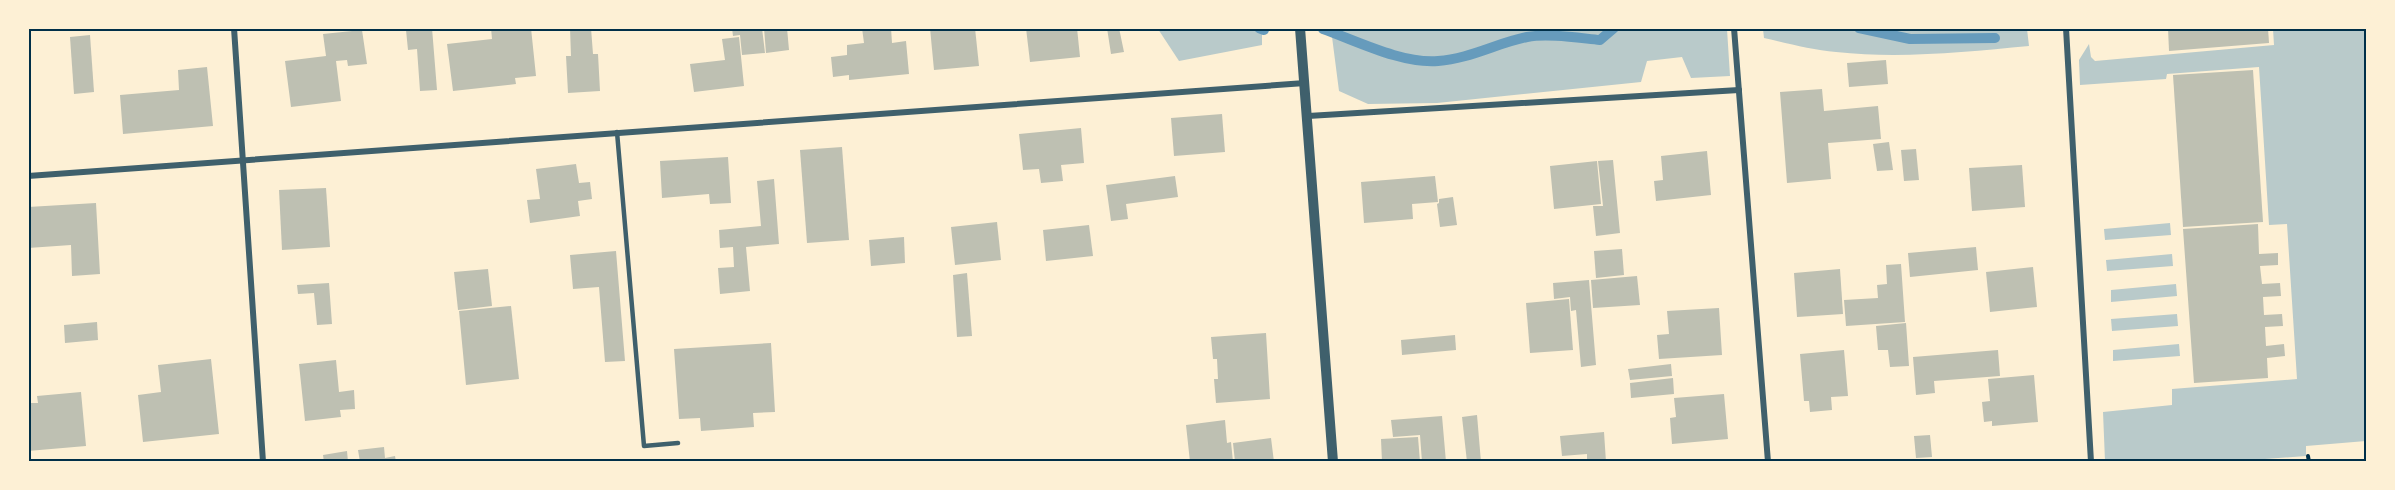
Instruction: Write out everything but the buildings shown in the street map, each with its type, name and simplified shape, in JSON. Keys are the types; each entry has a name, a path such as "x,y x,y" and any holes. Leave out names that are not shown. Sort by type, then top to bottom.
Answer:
{"street":[{"path":"234,28 263,462"},
{"path":"1300,28 1306,83 1333,462"},
{"path":"1734,28 1768,462"},
{"path":"2066,28 2091,462"},
{"path":"28,176 1306,83"},
{"path":"1308,116 1739,90"}],"lane":[{"path":"617,132 644,446 678,443"}],"shaded area":[{"path":"1158,29 1262,29 1262,45 1179,61"},
{"path":"1331,29 1727,29 1730,76 1691,78 1682,57 1647,61 1641,82 1437,103 1368,104 1339,91"},
{"path":"1763,29 2027,29 2029,46 1933,54 1860,54 1818,50 1764,38"},
{"path":"2273,29 2366,29 2366,441 2306,446 2306,456 2226,462 2105,461 2103,412 2172,405 2172,389 2297,379 2287,224 2269,225 2259,67 2167,74 2166,79 2080,85 2079,60 2089,44 2091,57 2095,61 2274,45"},
{"path":"2170,223 2171,235 2105,240 2104,229"},
{"path":"2172,254 2173,266 2107,271 2106,260"},
{"path":"2176,284 2177,296 2111,302 2111,290"},
{"path":"2177,314 2178,326 2112,331 2111,319"},
{"path":"2179,344 2180,356 2113,361 2113,350"}],"waterway":[{"path":"1259,28 1264,30"},
{"path":"1323,29 1395,55 1424,61 1438,61 1461,57 1527,37 1564,36 1600,40 1614,28"},
{"path":"1859,28 1910,39 1995,38"}]}
